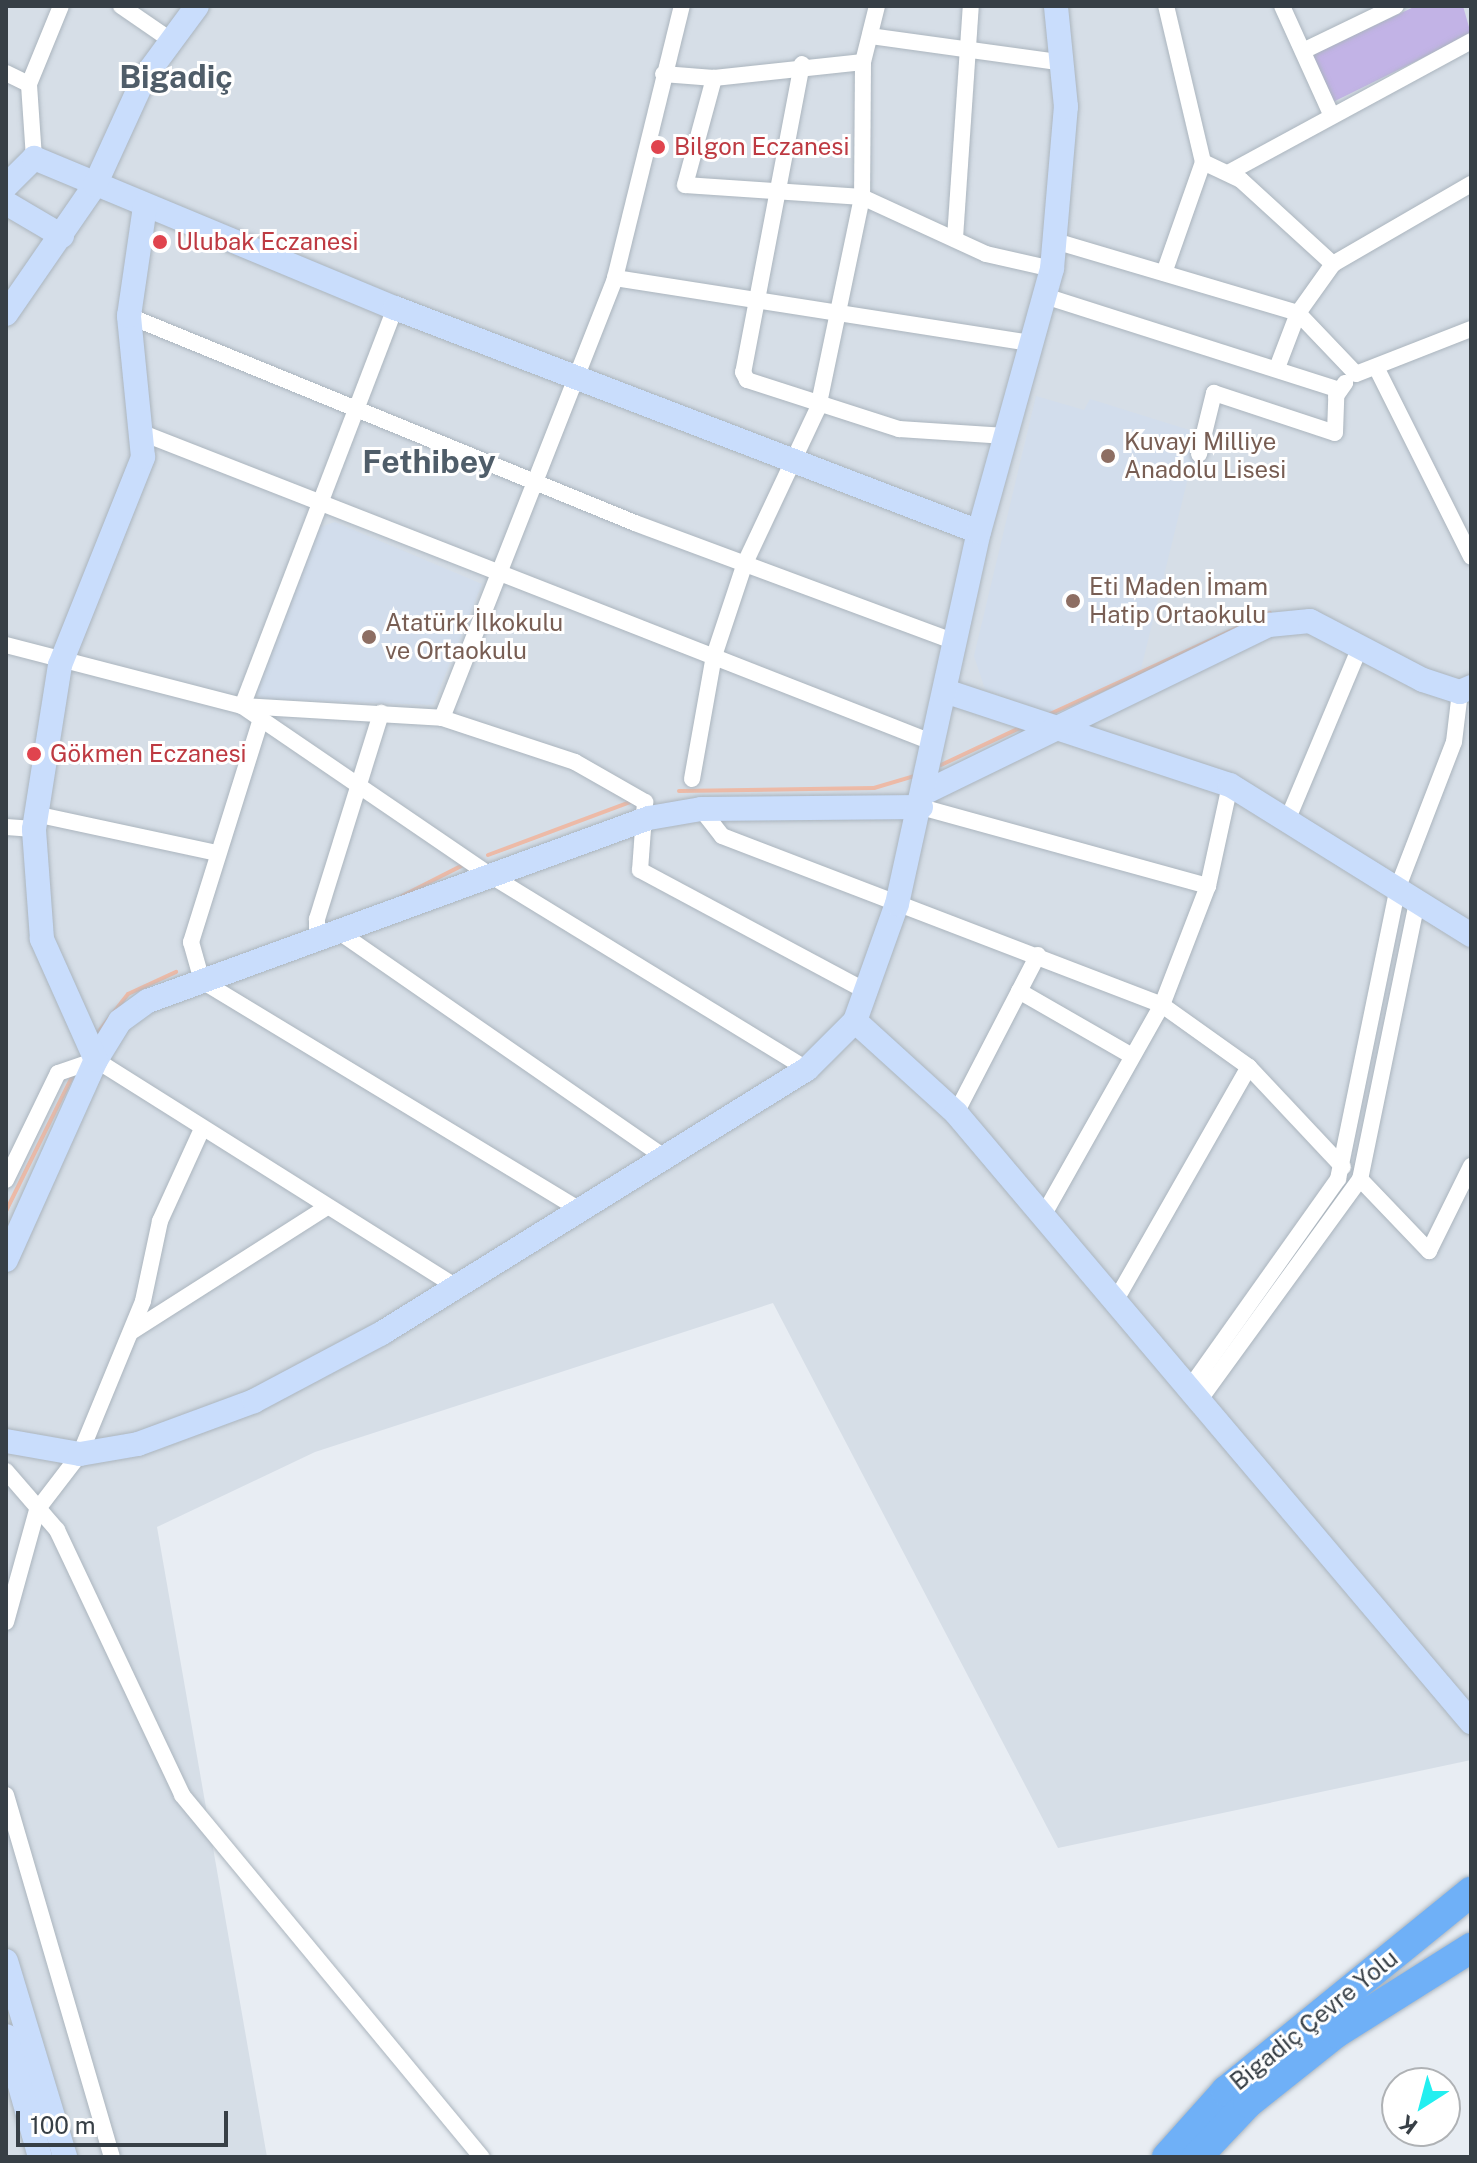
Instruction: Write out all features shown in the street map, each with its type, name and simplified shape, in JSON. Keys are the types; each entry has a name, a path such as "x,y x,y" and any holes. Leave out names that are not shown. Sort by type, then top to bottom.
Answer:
{"highway":[{"name":"Bigadiç Çevre Yolu","path":"1167,2157 1226,2091 1471,1892"},
{"name":"Bigadiç Çevre Yolu","path":"1197,2157 1248,2103 1336,2033 1471,1948"}],"street":[{"path":"6,186 34,158 29,84 61,6"},
{"path":"121,6 169,39"},
{"path":"6,314 95,185 169,39 197,6"},
{"path":"442,718 533,478 615,278 682,6"},
{"path":"955,238 973,53 971,6"},
{"path":"6,1441 80,1454 138,1444 254,1401 456,1287 807,1069 855,1021 868,992 897,904 979,532 1052,269 1064,63 1056,6"},
{"path":"1164,273 1203,162 1166,6"},
{"path":"1282,6 1331,114"},
{"path":"1303,51 1396,6"},
{"path":"692,779 714,656 745,563 818,408 844,310 862,197 863,62 870,36 871,8"},
{"path":"870,36 973,53 1064,63"},
{"path":"1230,172 1331,114 1471,41"},
{"path":"663,74 714,78 802,64 863,62"},
{"path":"802,64 757,298 747,380 818,408 899,429 1006,436"},
{"path":"6,73 29,84"},
{"path":"714,78 685,185 862,197 1014,264 1052,269"},
{"path":"34,158 395,308 979,532"},
{"path":"1203,162 1230,172 1333,264"},
{"path":"1277,368 1298,313 1333,264 1471,184"},
{"path":"6,203 62,236"},
{"path":"145,206 129,316 145,434 140,467 60,665 34,821 42,939 96,1060 456,1287"},
{"path":"1055,241 1298,313 1356,374"},
{"path":"615,278 844,310 1032,343"},
{"path":"1045,296 1339,390"},
{"path":"242,706 323,502 354,409 395,308"},
{"path":"129,316 354,409 955,642"},
{"path":"1199,454 1214,393 1335,433 1339,390 1356,374 1377,369 1471,329"},
{"path":"1377,369 1471,557"},
{"path":"145,434 499,570 934,743"},
{"path":"922,800 1060,727 1269,625 1310,621 1360,647 1466,690 1454,742 1408,894 1343,1167 1196,1392"},
{"path":"6,645 60,665 242,706 442,718 575,762 640,796 649,818 640,870 868,992"},
{"path":"1289,816 1360,647"},
{"path":"945,691 1230,785 1289,816 1471,935"},
{"path":"242,706 260,722 490,875 807,1069"},
{"path":"317,941 381,713"},
{"path":"260,722 191,942 202,981 580,1210"},
{"path":"1044,1214 1162,1005 1208,886 1230,785"},
{"path":"6,1260 96,1060 132,1010 202,981 342,934 490,875 649,818 701,809 922,800 1208,886"},
{"path":"701,809 722,836 1162,1005 1249,1067 1343,1167"},
{"path":"6,827 34,821 217,853"},
{"path":"1196,1392 1360,1179 1408,894"},
{"path":"342,934 664,1157"},
{"path":"956,1113 1038,955"},
{"path":"1019,991 1132,1056"},
{"path":"855,1021 956,1113 1117,1298 1469,1719"},
{"path":"6,1180 58,1073 96,1060"},
{"path":"1117,1298 1249,1067"},
{"path":"6,1622 37,1510 80,1454 131,1332 160,1221 202,1129"},
{"path":"1360,1179 1429,1251 1471,1166"},
{"path":"131,1332 327,1207"},
{"path":"6,1471 57,1530 182,1795 481,2157"},
{"path":"7,1803 112,2157"},
{"path":"6,1961 65,2157"},
{"path":"6,2036 40,2157"}],"shaded area":[{"path":"6,6 1471,6 1471,1760 1058,1848 773,1303 315,1452 157,1527 267,2157 6,2157"},
{"path":"1416,6 1463,6 1471,34 1331,103 1311,55"},
{"name":"Eti Maden İmam Hatip Ortaokulu","path":"1036,396 1084,410 1090,399 1199,433 1141,669 1053,715 985,689 974,656"},
{"name":"Atatürk İlkokulu ve Ortaokulu","path":"335,522 482,584 433,705 262,699 254,690 320,527"}],"waterway":[{"path":"1050,714 1270,613"},
{"path":"941,765 1024,726"},
{"path":"679,791 874,788 918,775"},
{"path":"488,855 633,801"},
{"path":"402,896 465,864"},
{"path":"96,1035 128,994 176,972"},
{"path":"6,1211 74,1073"}],"place":[{"name":"Bilgon Eczanesi","path":"658,147"},
{"name":"Ulubak Eczanesi","path":"160,242"},
{"name":"Kuvayi Milliye Anadolu Lisesi","path":"1108,456"},
{"name":"Eti Maden İmam Hatip Ortaokulu","path":"1073,601"},
{"name":"Atatürk İlkokulu ve Ortaokulu","path":"369,637"},
{"name":"Gökmen Eczanesi","path":"34,754"}],"district":[{"name":"Bigadiç","path":"176,77"},
{"name":"Fethibey","path":"429,462"}]}
